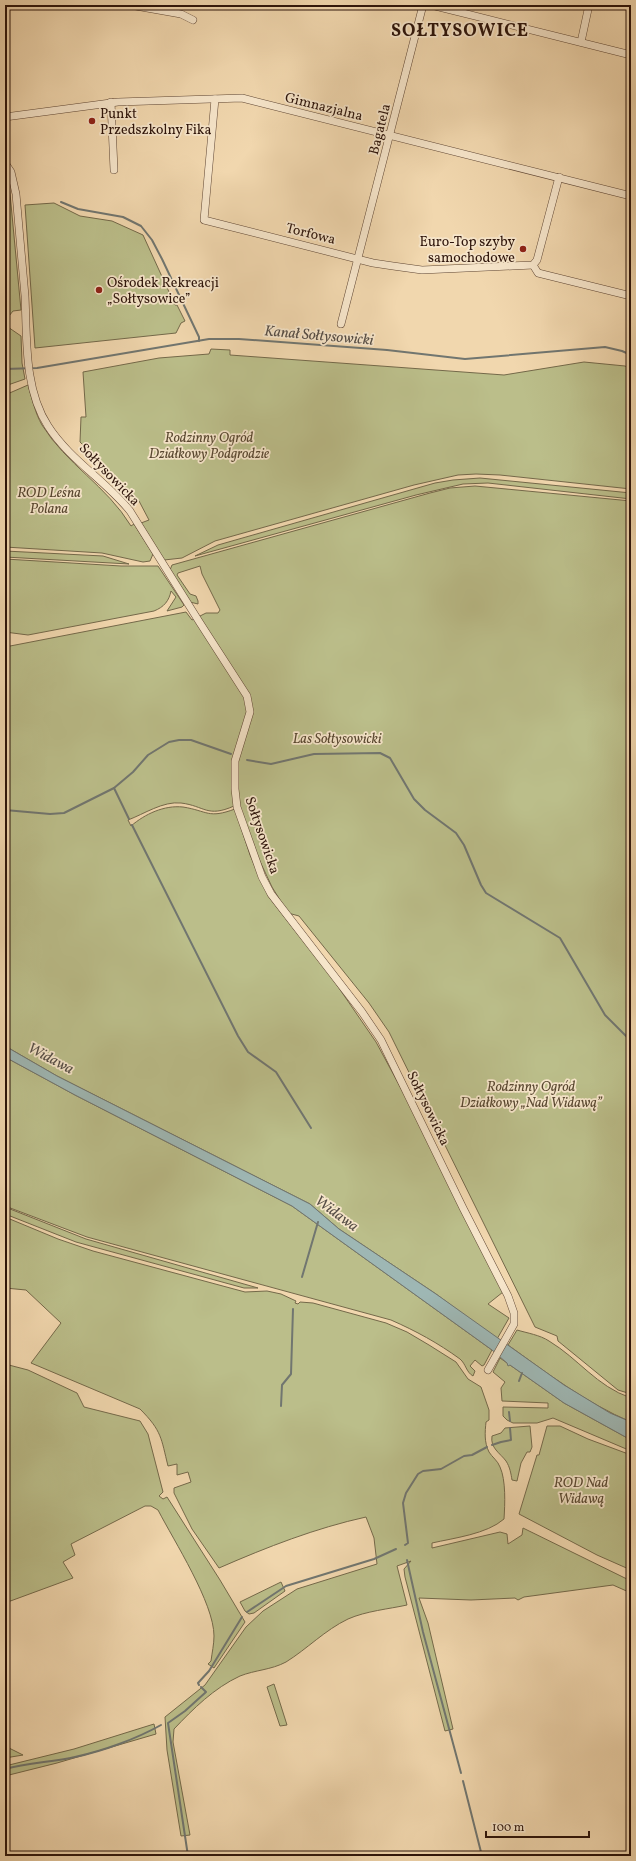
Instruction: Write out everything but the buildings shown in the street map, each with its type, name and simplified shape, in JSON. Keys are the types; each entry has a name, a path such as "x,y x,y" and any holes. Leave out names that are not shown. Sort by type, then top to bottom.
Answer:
{"street":[{"path":"130,5 181,14 194,20"},
{"name":"Bagatela","path":"341,324 391,136 423,5"},
{"path":"431,5 631,55"},
{"path":"581,42 589,5"},
{"name":"Gimnazjalna","path":"5,117 111,102 242,98 631,196"},
{"name":"Torfowa","path":"215,99 204,220 373,263 422,270 533,265"},
{"path":"111,102 114,170"},
{"name":"Sołtysowicka","path":"5,163 11,172 16,194 30,375 40,411 49,427 63,445 120,499 130,511 247,696 250,712 235,761 235,789 237,807 262,877 271,894 362,1012 381,1040 463,1208 508,1296 514,1313 514,1324 488,1370"},
{"path":"559,177 537,260 533,265 538,273 631,296"}],"green space":[{"path":"5,172 9,183 21,310 13,311 5,321"},
{"name":"Ośrodek Rekreacji „Sołtysowice”","path":"54,203 80,216 112,221 143,235 175,305 177,305 185,321 181,323 176,333 35,348 25,205"},
{"path":"5,325 21,336 22,363 25,379 5,386"},
{"name":"Rodzinny Ogród Działkowy Podgrodzie","path":"211,349 230,350 230,355 504,375 584,362 625,366 631,369 631,489 500,475 458,475 414,485 215,541 182,558 164,560 141,523 149,520 139,501 80,442 81,417 86,417 83,372 159,358 209,354"},
{"name":"ROD Leśna Polana","path":"28,385 42,425 74,464 110,499 131,526 134,524 153,554 150,561 143,562 102,553 5,547 5,395"},
{"path":"480,478 631,493 631,499 488,483 463,484 416,495 195,556 218,545 435,483"},
{"path":"475,486 631,501 631,1394 618,1390 558,1341 557,1336 535,1327 389,1032 369,1003 299,916 288,913 272,887 234,806 218,811 212,811 189,804 174,803 154,808 128,820 131,826 155,811 169,807 183,807 213,814 235,809 250,855 268,896 332,978 376,1042 411,1107 503,1292 488,1304 509,1318 497,1339 436,1294 339,1229 310,1204 57,1076 5,1046 5,647 186,612 192,620 206,613 218,613 220,610 202,574 200,566 178,573 177,575 190,594 196,596 198,604 190,602 170,570 172,565 430,493 450,488"},
{"path":"5,551 103,556 129,564 5,557"},
{"path":"5,559 121,566 158,566 184,605 182,607 167,611 176,597 171,591 166,603 161,608 154,611 28,635 5,632"},
{"path":"5,1057 75,1095 292,1206 492,1350 484,1365 482,1366 475,1360 470,1366 475,1371 473,1376 462,1361 452,1353 409,1328 391,1320 87,1237 5,1206"},
{"path":"5,1207 86,1239 258,1288 244,1288 76,1242 5,1214"},
{"path":"5,1217 58,1239 93,1251 245,1292 267,1291 281,1294 296,1301 295,1303 298,1304 300,1302 313,1303 386,1323 407,1332 429,1345 456,1362 468,1379 481,1387 489,1410 489,1420 486,1422 486,1444 489,1452 498,1463 502,1472 505,1499 504,1519 497,1524 470,1535 432,1543 432,1548 500,1532 507,1534 508,1544 522,1535 523,1528 631,1581 631,1593 613,1585 524,1597 518,1600 515,1598 471,1600 419,1598 428,1623 453,1729 445,1731 405,1577 404,1569 411,1561 397,1566 407,1605 370,1612 348,1619 340,1623 286,1662 275,1667 240,1676 230,1681 204,1700 174,1729 173,1742 190,1835 181,1836 167,1750 165,1717 205,1685 246,1627 263,1611 297,1589 377,1564 374,1538 366,1517 347,1521 292,1539 219,1568 192,1529 174,1493 174,1488 191,1482 188,1472 177,1475 177,1464 168,1466 160,1435 153,1423 140,1409 31,1363 61,1323 26,1290 5,1288"},
{"path":"517,1330 549,1341 560,1348 608,1387 631,1398 631,1422 583,1397 552,1377 508,1345"},
{"path":"500,1358 564,1403 631,1440 631,1451 553,1418 537,1423 513,1423 507,1420 503,1416 503,1407 548,1408 548,1403 502,1401 501,1388 505,1382 493,1372"},
{"path":"5,1364 28,1370 77,1393 84,1407 140,1421 148,1434 163,1492 159,1496 163,1499 167,1497 245,1622 214,1668 208,1664 211,1661 214,1636 208,1607 192,1572 158,1510 151,1506 145,1506 71,1544 75,1555 63,1562 73,1578 5,1603"},
{"path":"530,1426 532,1447 530,1452 527,1452 521,1463 517,1481 512,1480 507,1463 492,1444 492,1436 501,1433 505,1428"},
{"name":"ROD Nad Widawą","path":"547,1426 560,1426 588,1439 631,1455 631,1570 597,1555 519,1514"},
{"path":"281,1582 285,1591 254,1613 249,1614 245,1611 240,1602"},
{"path":"274,1684 287,1725 280,1726 267,1687"},
{"path":"154,1724 156,1734 57,1763 5,1776 5,1766 74,1749"},
{"path":"5,1745 7,1747 23,1755 5,1758"}],"water":[{"path":"5,1046 57,1076 310,1204 339,1229 436,1294 564,1385 610,1413 631,1422 631,1440 564,1403 510,1365 508,1366 507,1363 492,1350 292,1206 75,1095 5,1057"}],"waterway":[{"path":"61,202 78,209 123,217 141,226 152,240 162,259 199,337 199,341"},
{"name":"Kanał Sołtysowicki","path":"5,369 37,368 209,339 239,339 387,350 465,359 605,347 631,355"},
{"path":"5,810 50,814 64,813 114,788 133,772 148,755 169,742 191,740 231,754"},
{"path":"247,760 271,764 314,754 380,753 390,758 414,799 425,810 456,833 464,845 481,885 486,893 560,938 605,1015 631,1041"},
{"path":"114,788 129,819"},
{"path":"132,825 238,1036 248,1052 276,1072 311,1128"},
{"path":"302,1277 318,1222"},
{"path":"281,1406 282,1385 291,1374 293,1309"},
{"path":"519,1381 522,1373"},
{"path":"509,1412 510,1421"},
{"path":"492,1445 511,1440 510,1428"},
{"path":"405,1545 408,1543 403,1503 406,1493 418,1474 423,1471 441,1469 464,1456 472,1455 487,1447"},
{"path":"247,1612 286,1586 374,1559 396,1549"},
{"path":"407,1560 423,1632 461,1773"},
{"path":"199,1685 198,1683 209,1671 242,1617"},
{"path":"188,1856 168,1723 185,1711 206,1692 201,1687"},
{"path":"5,1769 66,1759 97,1751 130,1740 161,1725"},
{"path":"463,1781 482,1856"}],"place":[{"name":"Punkt Przedszkolny Fika","path":"92,121"},
{"name":"Euro-Top szyby samochodowe","path":"523,249"},
{"name":"Ośrodek Rekreacji „Sołtysowice”","path":"99,290"}],"district":[{"name":"SOŁTYSOWICE","path":"460,30"}],"park label":[{"name":"Las Sołtysowicki","path":"337,738"},
{"name":"Rodzinny Ogród Działkowy „Nad Widawą”","path":"531,1094"}],"water label":[{"name":"Widawa","path":"51,1058"},
{"name":"Widawa","path":"337,1213"}]}
